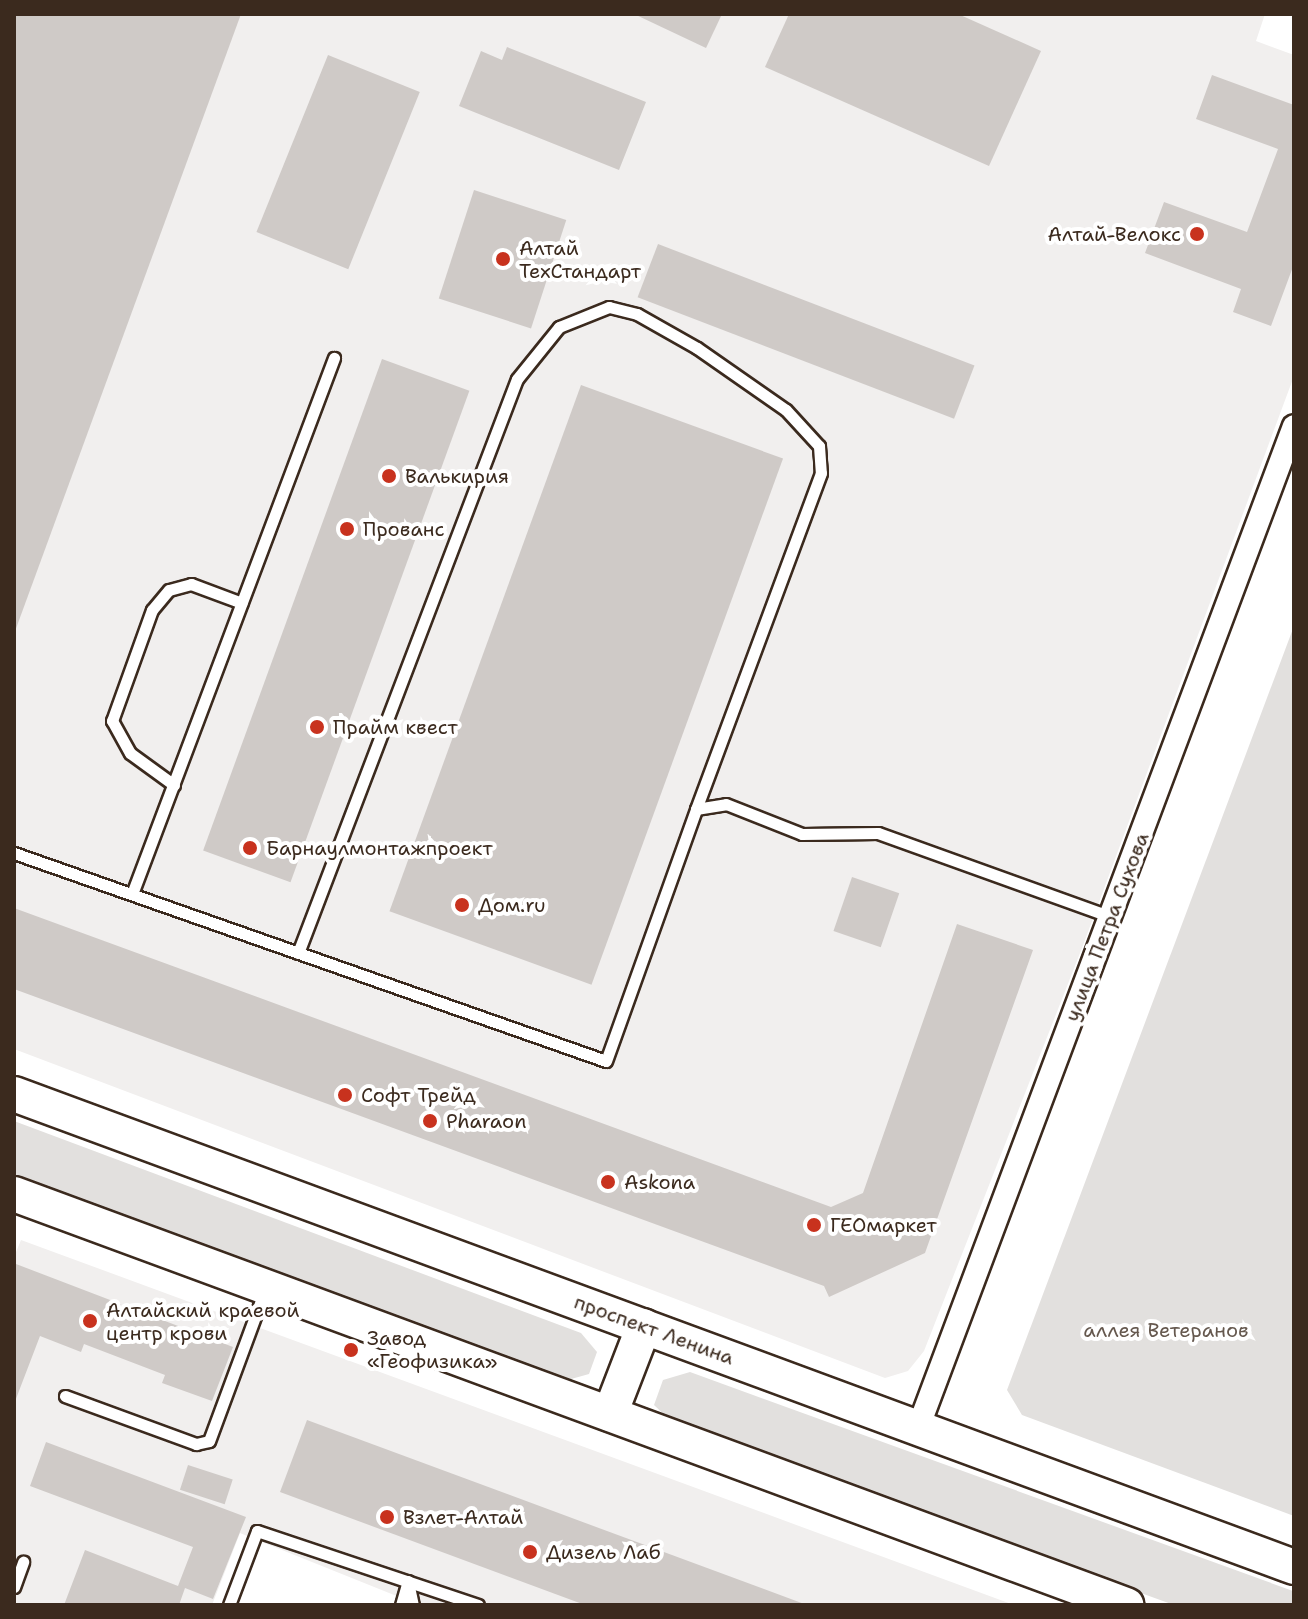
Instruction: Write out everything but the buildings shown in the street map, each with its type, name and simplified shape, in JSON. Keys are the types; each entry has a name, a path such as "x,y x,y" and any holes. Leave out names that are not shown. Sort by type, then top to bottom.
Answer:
{"main road":[{"name":"проспект Ленина","path":"14,1094 1294,1567"},
{"path":"14,1194 1126,1605"},
{"path":"610,1414 644,1326"}],"street":[{"name":"улица Петра Сухова","path":"918,1428 1112,918 1294,426"}],"lane":[{"path":"14,853 132,894 298,953 606,1061 821,473 819,446 786,410 697,348 637,314 609,307 559,327 517,379 298,953"},
{"path":"132,894 334,358"},
{"path":"174,785 130,753 112,721 152,610 169,590 191,584 242,603"},
{"path":"696,809 726,804 802,834 878,833 1112,918"},
{"path":"65,1396 196,1444 209,1441 266,1287"},
{"path":"229,1605 257,1531 478,1605"},
{"path":"14,1587 23,1562"},
{"path":"401,1605 408,1581"},
{"path":"408,1581 413,1605"}],"shaded area":[{"path":"14,14 1265,14 1256,41 1294,55 1294,376 1082,948 924,1351 908,1371 885,1378 14,1049"},
{"path":"21,1240 1014,1605 419,1605 240,1533 212,1605 14,1605 14,1257"}],"green space":[{"name":"аллея Ветеранов","path":"1294,626 1294,1516 1022,1415 1007,1390"},
{"path":"14,1121 581,1333 597,1352 589,1374 564,1381 14,1177"},
{"path":"690,1372 1293,1591 1294,1605 1174,1605 674,1424 654,1405 663,1380"}],"place":[{"name":"Алтай-Велокс","path":"1197,234"},
{"name":"Алтай ТехСтандарт","path":"503,259"},
{"name":"Валькирия","path":"389,476"},
{"name":"Прованс","path":"347,529"},
{"name":"Прайм квест","path":"317,727"},
{"name":"Барнаулмонтажпроект","path":"250,848"},
{"name":"Дом.ru","path":"462,905"},
{"name":"Софт Трейд","path":"345,1095"},
{"name":"Pharaon","path":"430,1121"},
{"name":"Askona","path":"608,1182"},
{"name":"ГЕОмаркет","path":"814,1225"},
{"name":"Алтайский краевой центр крови","path":"90,1321"},
{"name":"Завод «Геофизика»","path":"351,1350"},
{"name":"Взлет-Алтай","path":"387,1517"},
{"name":"Дизель Лаб","path":"530,1552"}]}
